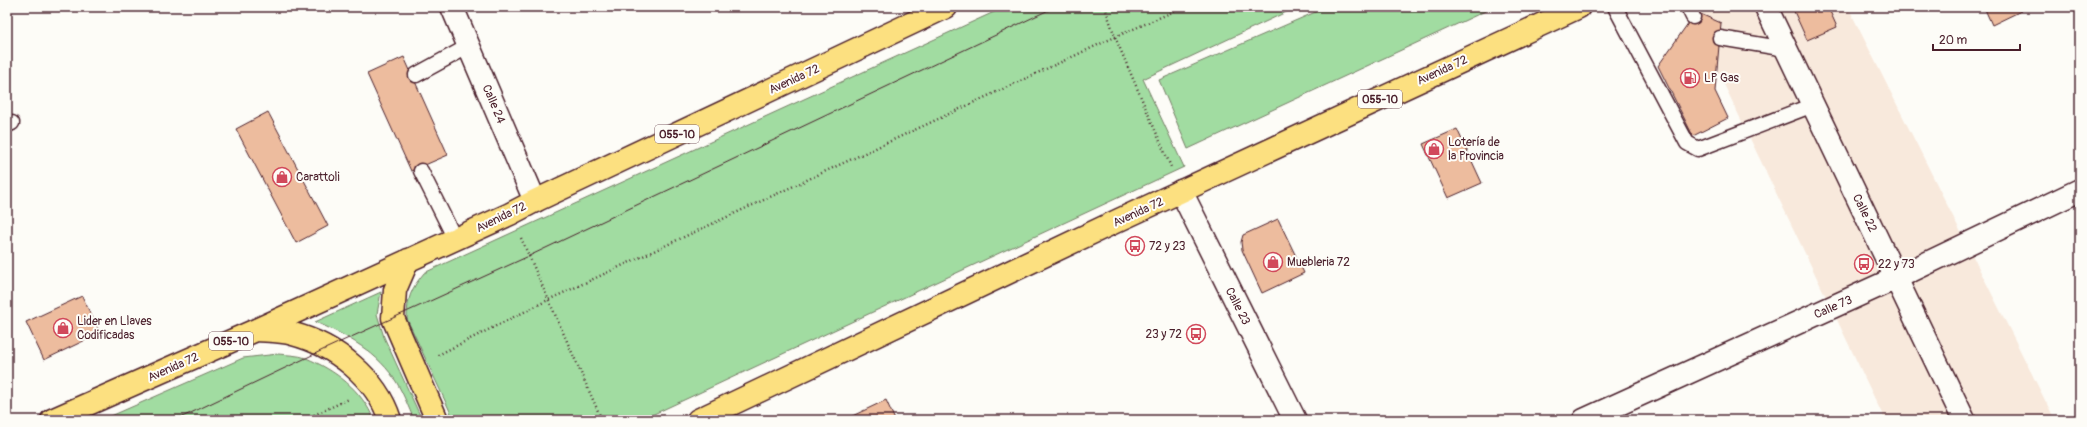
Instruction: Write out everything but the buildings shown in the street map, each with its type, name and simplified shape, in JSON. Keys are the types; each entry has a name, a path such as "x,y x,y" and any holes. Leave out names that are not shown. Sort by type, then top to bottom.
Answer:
{"highway":[{"name":"Avenida 72","path":"52,420 256,330 510,214 946,7"},
{"name":"Avenida 72","path":"698,420 1181,192 1579,7"},
{"path":"408,260 395,290 393,318 437,420"},
{"path":"256,330 293,334 327,348 352,365 373,388 387,410 390,420"}],"street":[{"name":"Calle 24","path":"452,7 535,201"},
{"name":"Calle 22","path":"1766,7 1964,420"},
{"name":"Calle 73","path":"1584,420 1896,278 2080,190"},
{"name":"Calle 23","path":"1181,192 1296,420"}],"lane":[{"path":"1615,7 1687,143 1698,149 1813,105"},
{"path":"1720,38 1786,49"},
{"path":"416,75 469,46"},
{"path":"421,171 455,239"}],"path":[{"path":"1105,7 1115,36 1181,192"},
{"path":"414,367 548,300 1115,36 1184,7"},
{"path":"510,214 602,420"},
{"path":"303,420 373,388"}],"shaded area":[{"path":"1687,7 1848,7 2055,420 1885,420"}],"green space":[{"path":"1005,7 1297,7 1143,79 1184,167 641,420 454,420 407,319 409,299 416,284 424,273"},
{"path":"1327,7 1494,7 1188,149 1159,80"},
{"path":"381,292 377,314 384,337 422,420 414,420 397,383 390,372 372,354 350,339 315,322"},
{"path":"278,354 306,358 337,375 355,390 369,409 374,420 102,420 243,358"}],"tram line":[{"path":"176,420 327,348 529,256 1055,7"}],"place":[{"name":"LP Gas","path":"1690,78"},
{"name":"Lotería de la Provincia","path":"1434,149"},
{"name":"Carattoli","path":"282,177"},
{"name":"72 y 23","path":"1135,246"},
{"name":"Muebleria 72","path":"1273,262"},
{"name":"22 y 73","path":"1864,264"},
{"name":"Lider en Llaves Codificadas","path":"63,328"},
{"name":"23 y 72","path":"1196,334"}]}
